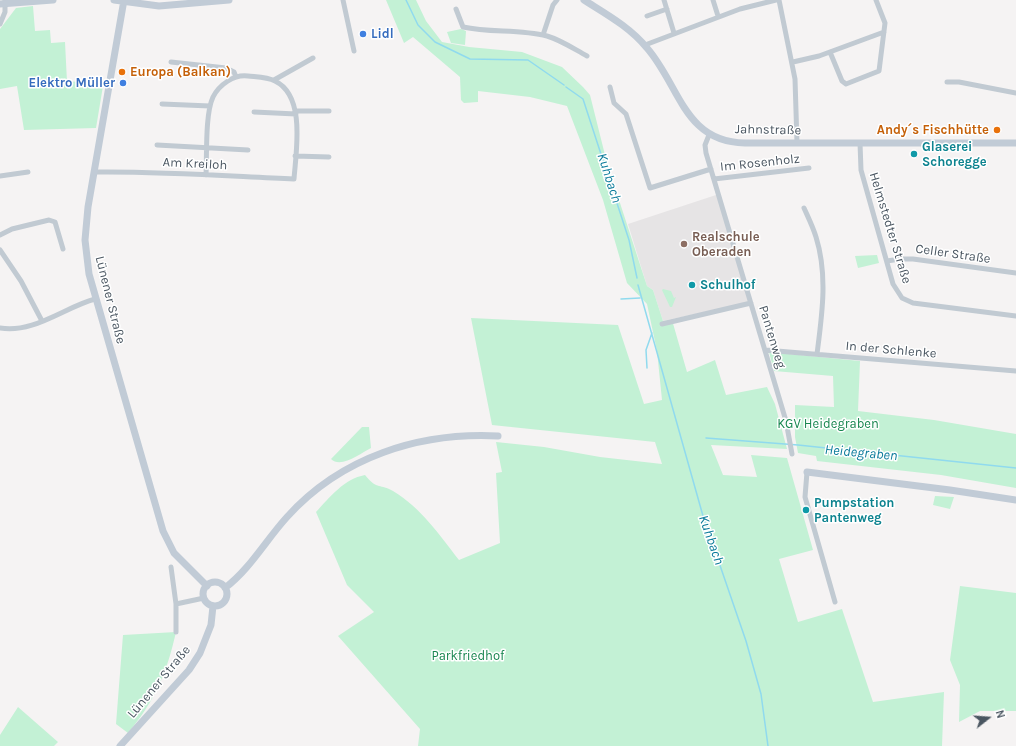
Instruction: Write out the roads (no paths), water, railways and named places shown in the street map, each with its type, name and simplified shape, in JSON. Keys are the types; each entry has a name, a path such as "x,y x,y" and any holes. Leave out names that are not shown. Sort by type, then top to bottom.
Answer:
{"main road":[{"path":"4,2 54,0"},
{"path":"114,0 159,6 229,0"},
{"name":"Jahnstraße","path":"584,0 625,27 645,45 656,59 689,114 698,126 709,135 731,142 1016,143"},
{"name":"Lünener Straße","path":"124,1 94,172 85,240 87,264 95,299 163,531 174,553 207,586"},
{"path":"225,588 240,576 290,514 320,487 339,473 375,455 418,441 452,436 498,436"},
{"path":"807,472 1016,500"},
{"path":"217,582 225,588 227,595 225,602 221,605 214,606 206,602 204,598 204,590 207,586 217,582"},
{"name":"Lünener Straße","path":"120,746 189,670 200,653 211,625 214,606"}],"street":[{"path":"343,0 354,51"},
{"path":"543,35 553,5 557,0"},
{"path":"664,0 674,33"},
{"path":"713,0 718,16"},
{"path":"645,45 718,16 776,0"},
{"path":"779,0 793,62 797,97 797,143"},
{"path":"830,52 842,81 846,84 879,71 885,23 876,0"},
{"path":"0,24 4,2"},
{"path":"456,9 463,27 543,35 587,56"},
{"path":"647,16 667,9"},
{"path":"793,62 830,52 884,32"},
{"path":"274,80 312,58"},
{"path":"171,62 226,68 234,72 236,77"},
{"path":"206,175 210,106 219,88 236,77 245,76 274,80 287,90 291,97 295,112 295,156 329,157"},
{"path":"947,82 959,82 1016,93"},
{"path":"610,87 614,103 626,114 650,188 711,169"},
{"path":"162,104 210,106"},
{"path":"254,112 330,111"},
{"name":"Pantenweg","path":"709,135 705,150 765,350 792,451"},
{"name":"Helmstedter Straße","path":"860,143 861,170 893,284 898,294 912,304 1016,316"},
{"path":"157,145 248,150"},
{"name":"Am Kreiloh","path":"94,172 123,171 294,179 295,156"},
{"name":"Im Rosenholz","path":"714,179 809,168"},
{"path":"0,176 28,172"},
{"path":"804,208 816,236 822,271 821,318 817,354"},
{"path":"0,235 12,229 49,220 55,222 63,249"},
{"path":"0,250 21,281 42,321"},
{"name":"Celler Straße","path":"887,261 900,259 921,260 1016,273"},
{"path":"0,328 19,328 42,321 95,299"},
{"path":"662,324 751,303"},
{"name":"In der Schlenke","path":"765,350 1016,371"},
{"path":"807,472 805,497 835,602"},
{"name":"Lünener Straße","path":"170,567 176,604 176,632"},
{"path":"176,604 204,598"}],"waterway":[{"name":"Kuhbach","path":"406,0 418,25 435,42 470,59 528,60 564,85"},
{"name":"Kuhbach","path":"566,87 583,99 629,240 637,278"},
{"name":"Kuhbach","path":"638,285 703,516 746,641 761,694 768,746"},
{"name":"Kuhbach","path":"621,299 640,298"},
{"name":"Kuhbach","path":"647,368 646,350 652,333"},
{"name":"Heidegraben","path":"706,438 798,445 1016,468"}],"place":[{"name":"Lidl","path":"363,34"},
{"name":"Europa (Balkan)","path":"122,72"},
{"name":"Elektro Müller","path":"123,83"},
{"name":"Andy´s Fischhütte","path":"997,130"},
{"name":"Glaserei Schoregge","path":"914,154"},
{"name":"Realschule Oberaden","path":"684,244"},
{"name":"Schulhof","path":"692,285"},
{"name":"Pumpstation Pantenweg","path":"806,510"}],"park label":[{"name":"KGV Heidegraben","path":"828,424"},
{"name":"Parkfriedhof","path":"468,656"}]}
